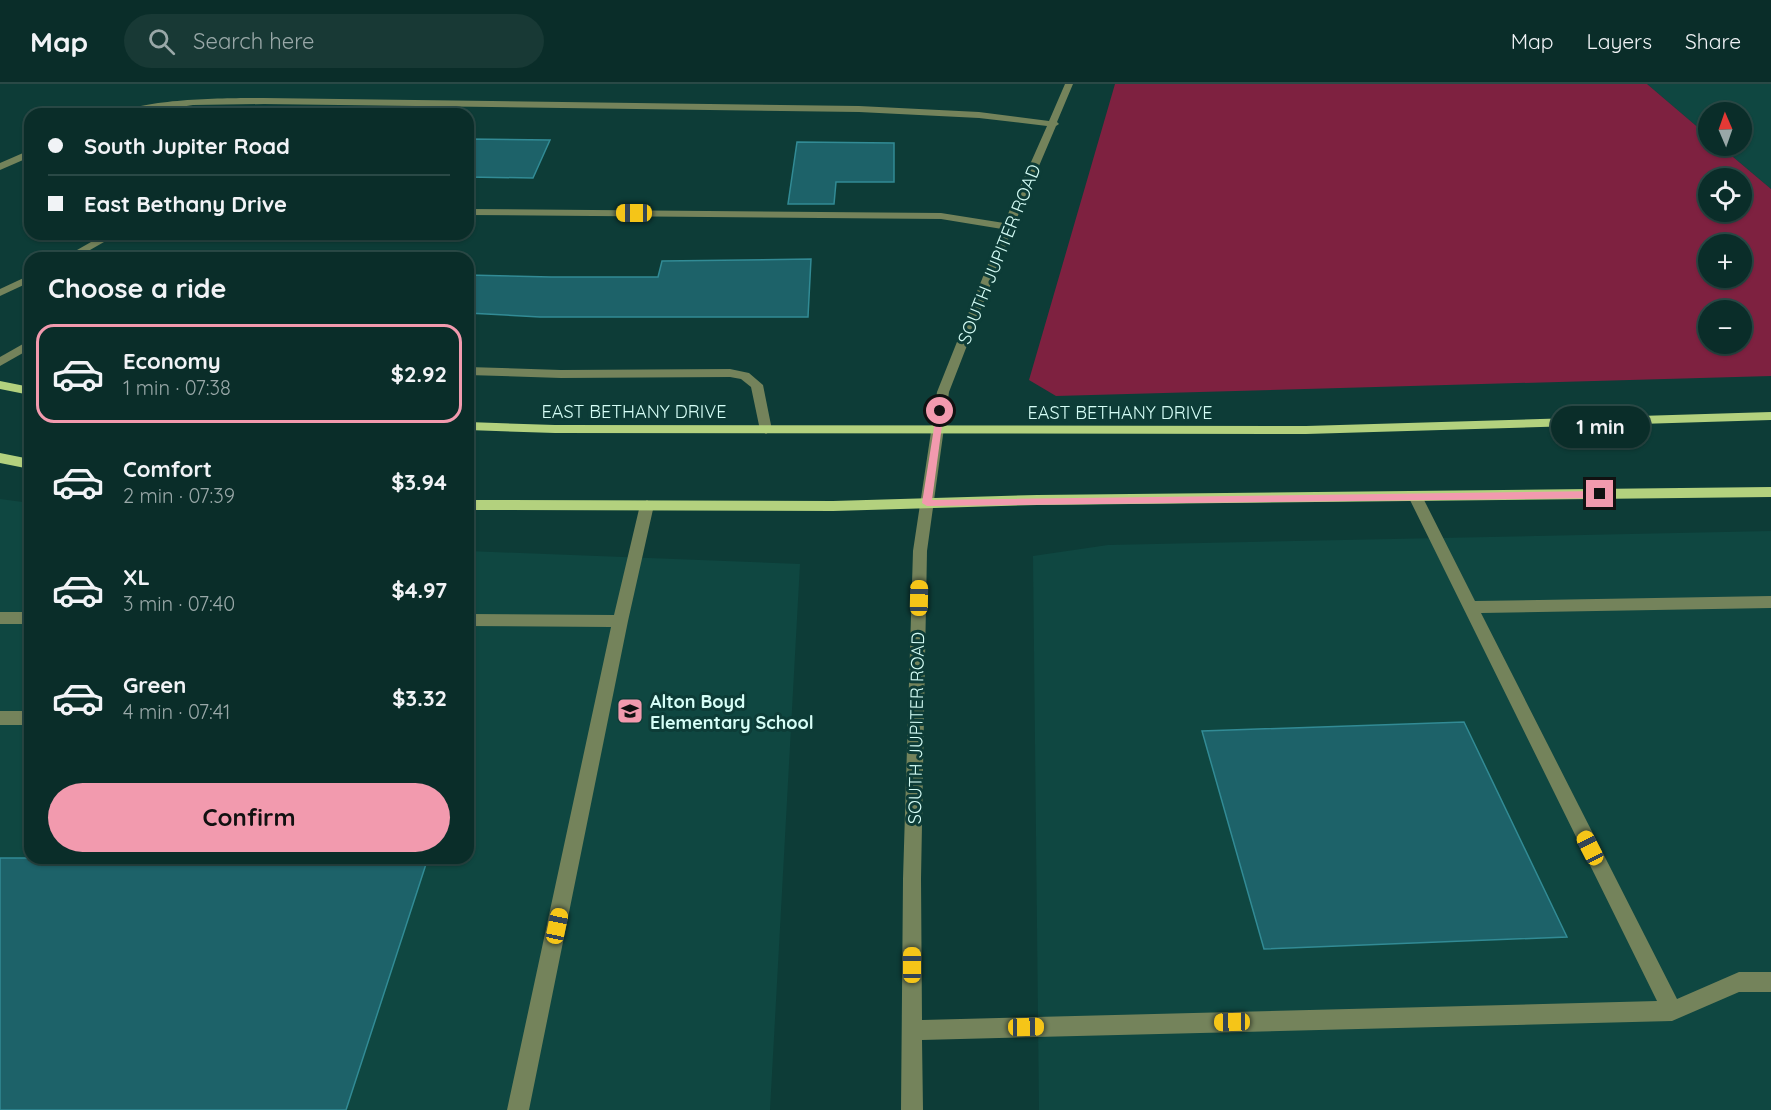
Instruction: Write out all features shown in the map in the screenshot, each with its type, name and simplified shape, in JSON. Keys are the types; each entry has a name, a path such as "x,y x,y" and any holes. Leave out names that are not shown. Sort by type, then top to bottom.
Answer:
{"main road":[{"path":"0,385 24,390"},
{"name":"EAST BETHANY DRIVE","path":"474,426 766,430 1306,430 1771,416"},
{"path":"0,458 24,463"},
{"path":"474,505 927,503 1771,492"}],"street":[{"name":"SOUTH JUPITER ROAD","path":"912,1110 912,879 920,552 943,392 1008,227 1054,124 1069,84"},
{"path":"143,108 180,102 300,101 859,109 979,115 1054,124"},
{"path":"0,167 24,156"},
{"path":"474,212 941,216 1008,227"},
{"path":"79,252 102,240"},
{"path":"0,293 24,281"},
{"path":"0,362 24,348"},
{"path":"474,371 561,374 730,373 745,376 757,385 766,430"},
{"path":"1415,496 1672,1011"},
{"path":"518,1110 620,621 647,505"},
{"path":"1470,607 1771,602"},
{"path":"0,618 24,618"},
{"path":"474,620 620,621"},
{"path":"0,718 24,718"},
{"path":"912,1030 1672,1011 1739,982 1771,982"}],"shaded area":[{"path":"1115,84 1647,84 1698,127 1698,156 1732,156 1746,168 1698,168 1698,222 1752,222 1752,173 1771,189 1771,376 1056,396 1029,380"},
{"path":"1647,84 1771,84 1771,189 1752,173 1752,168 1746,168 1732,156 1752,156 1752,102 1698,102 1698,127"},
{"name":"Alton Boyd Elementary School","path":"0,499 24,502 24,864 474,864 474,551 800,564 770,1110 0,1110"},
{"path":"1771,531 1771,1110 1039,1110 1033,556 1108,545"}],"building":[{"path":"474,139 550,140 533,178 474,177"},
{"path":"797,142 894,143 894,182 836,182 834,204 788,204"},
{"path":"811,259 808,317 540,317 474,313 474,275 658,277 662,261"},
{"path":"1464,722 1567,937 1264,949 1202,731"},
{"path":"0,858 24,858 24,864 426,864 346,1110 0,1110"}],"place":[{"name":"Alton Boyd Elementary School","path":"630,711"}],"route":[{"path":"940,411 927,503 1600,494"}]}
